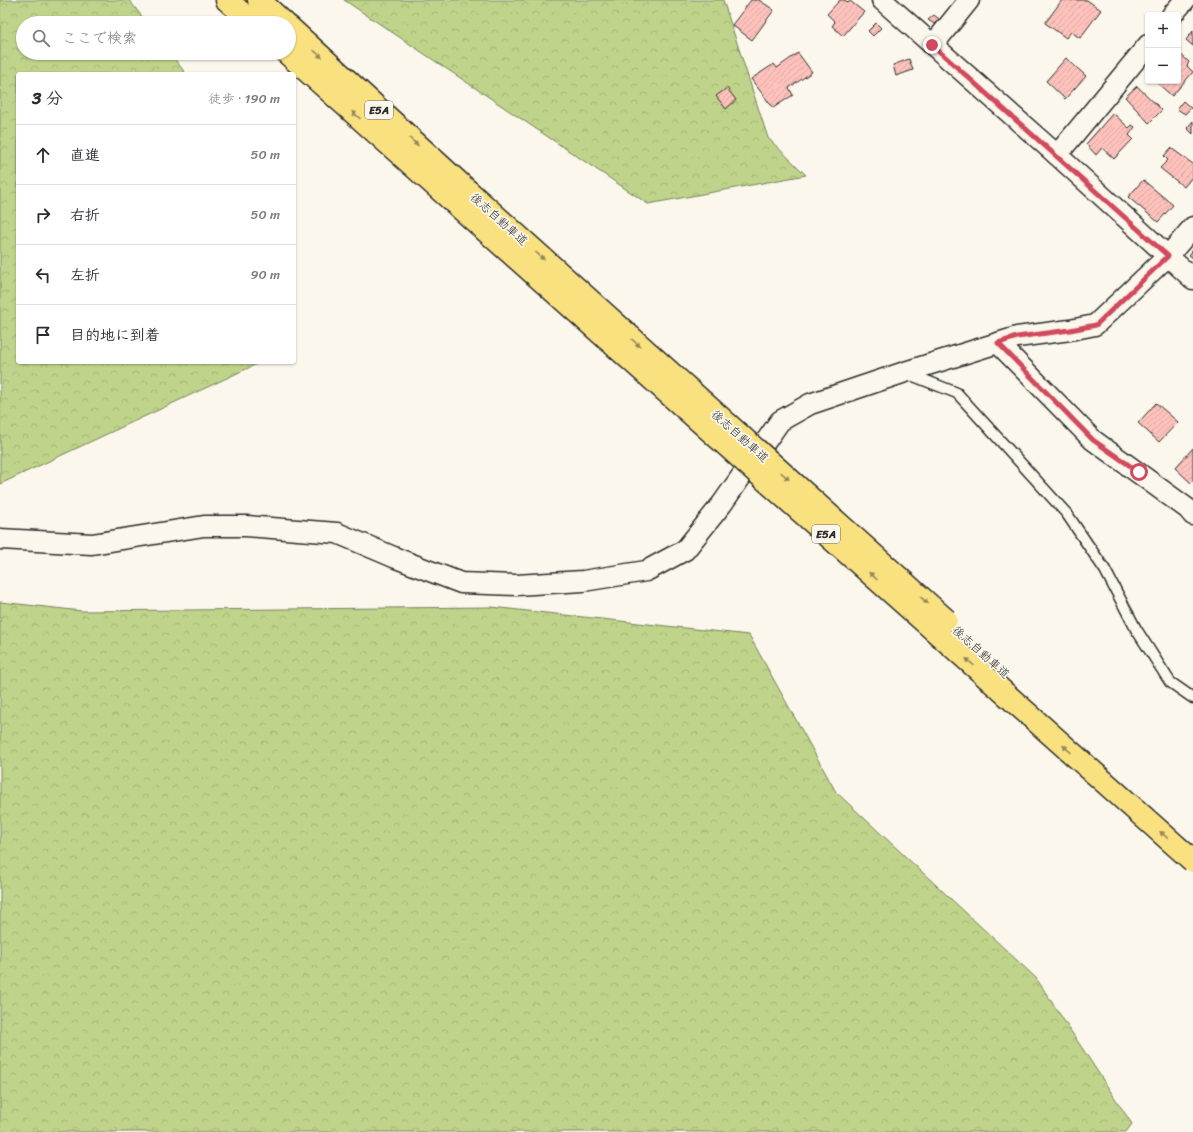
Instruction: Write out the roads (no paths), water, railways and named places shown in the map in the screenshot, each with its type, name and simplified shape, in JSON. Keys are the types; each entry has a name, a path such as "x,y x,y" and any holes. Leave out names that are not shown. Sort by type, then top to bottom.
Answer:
{"highway":[{"path":"228,0 245,16"},
{"path":"259,0 276,16"},
{"name":"後志自動車道","path":"296,34 464,199 1193,861"},
{"name":"後志自動車道","path":"295,60 464,199 1193,842"}],"street":[{"path":"882,0 1057,155 1193,279"},
{"path":"932,45 969,0"},
{"path":"1175,12 1185,0"},
{"path":"1057,155 1146,48"},
{"path":"0,539 92,544 204,526 246,526 337,533 461,583 516,585 583,581 646,571 685,550 722,504 780,421 810,404 1017,337 1096,325 1168,256 1193,227"},
{"path":"998,343 1093,440 1188,509 1193,515"}],"lane":[{"path":"905,372 958,393 1067,514 1105,570 1136,628 1170,682 1193,698"}]}
